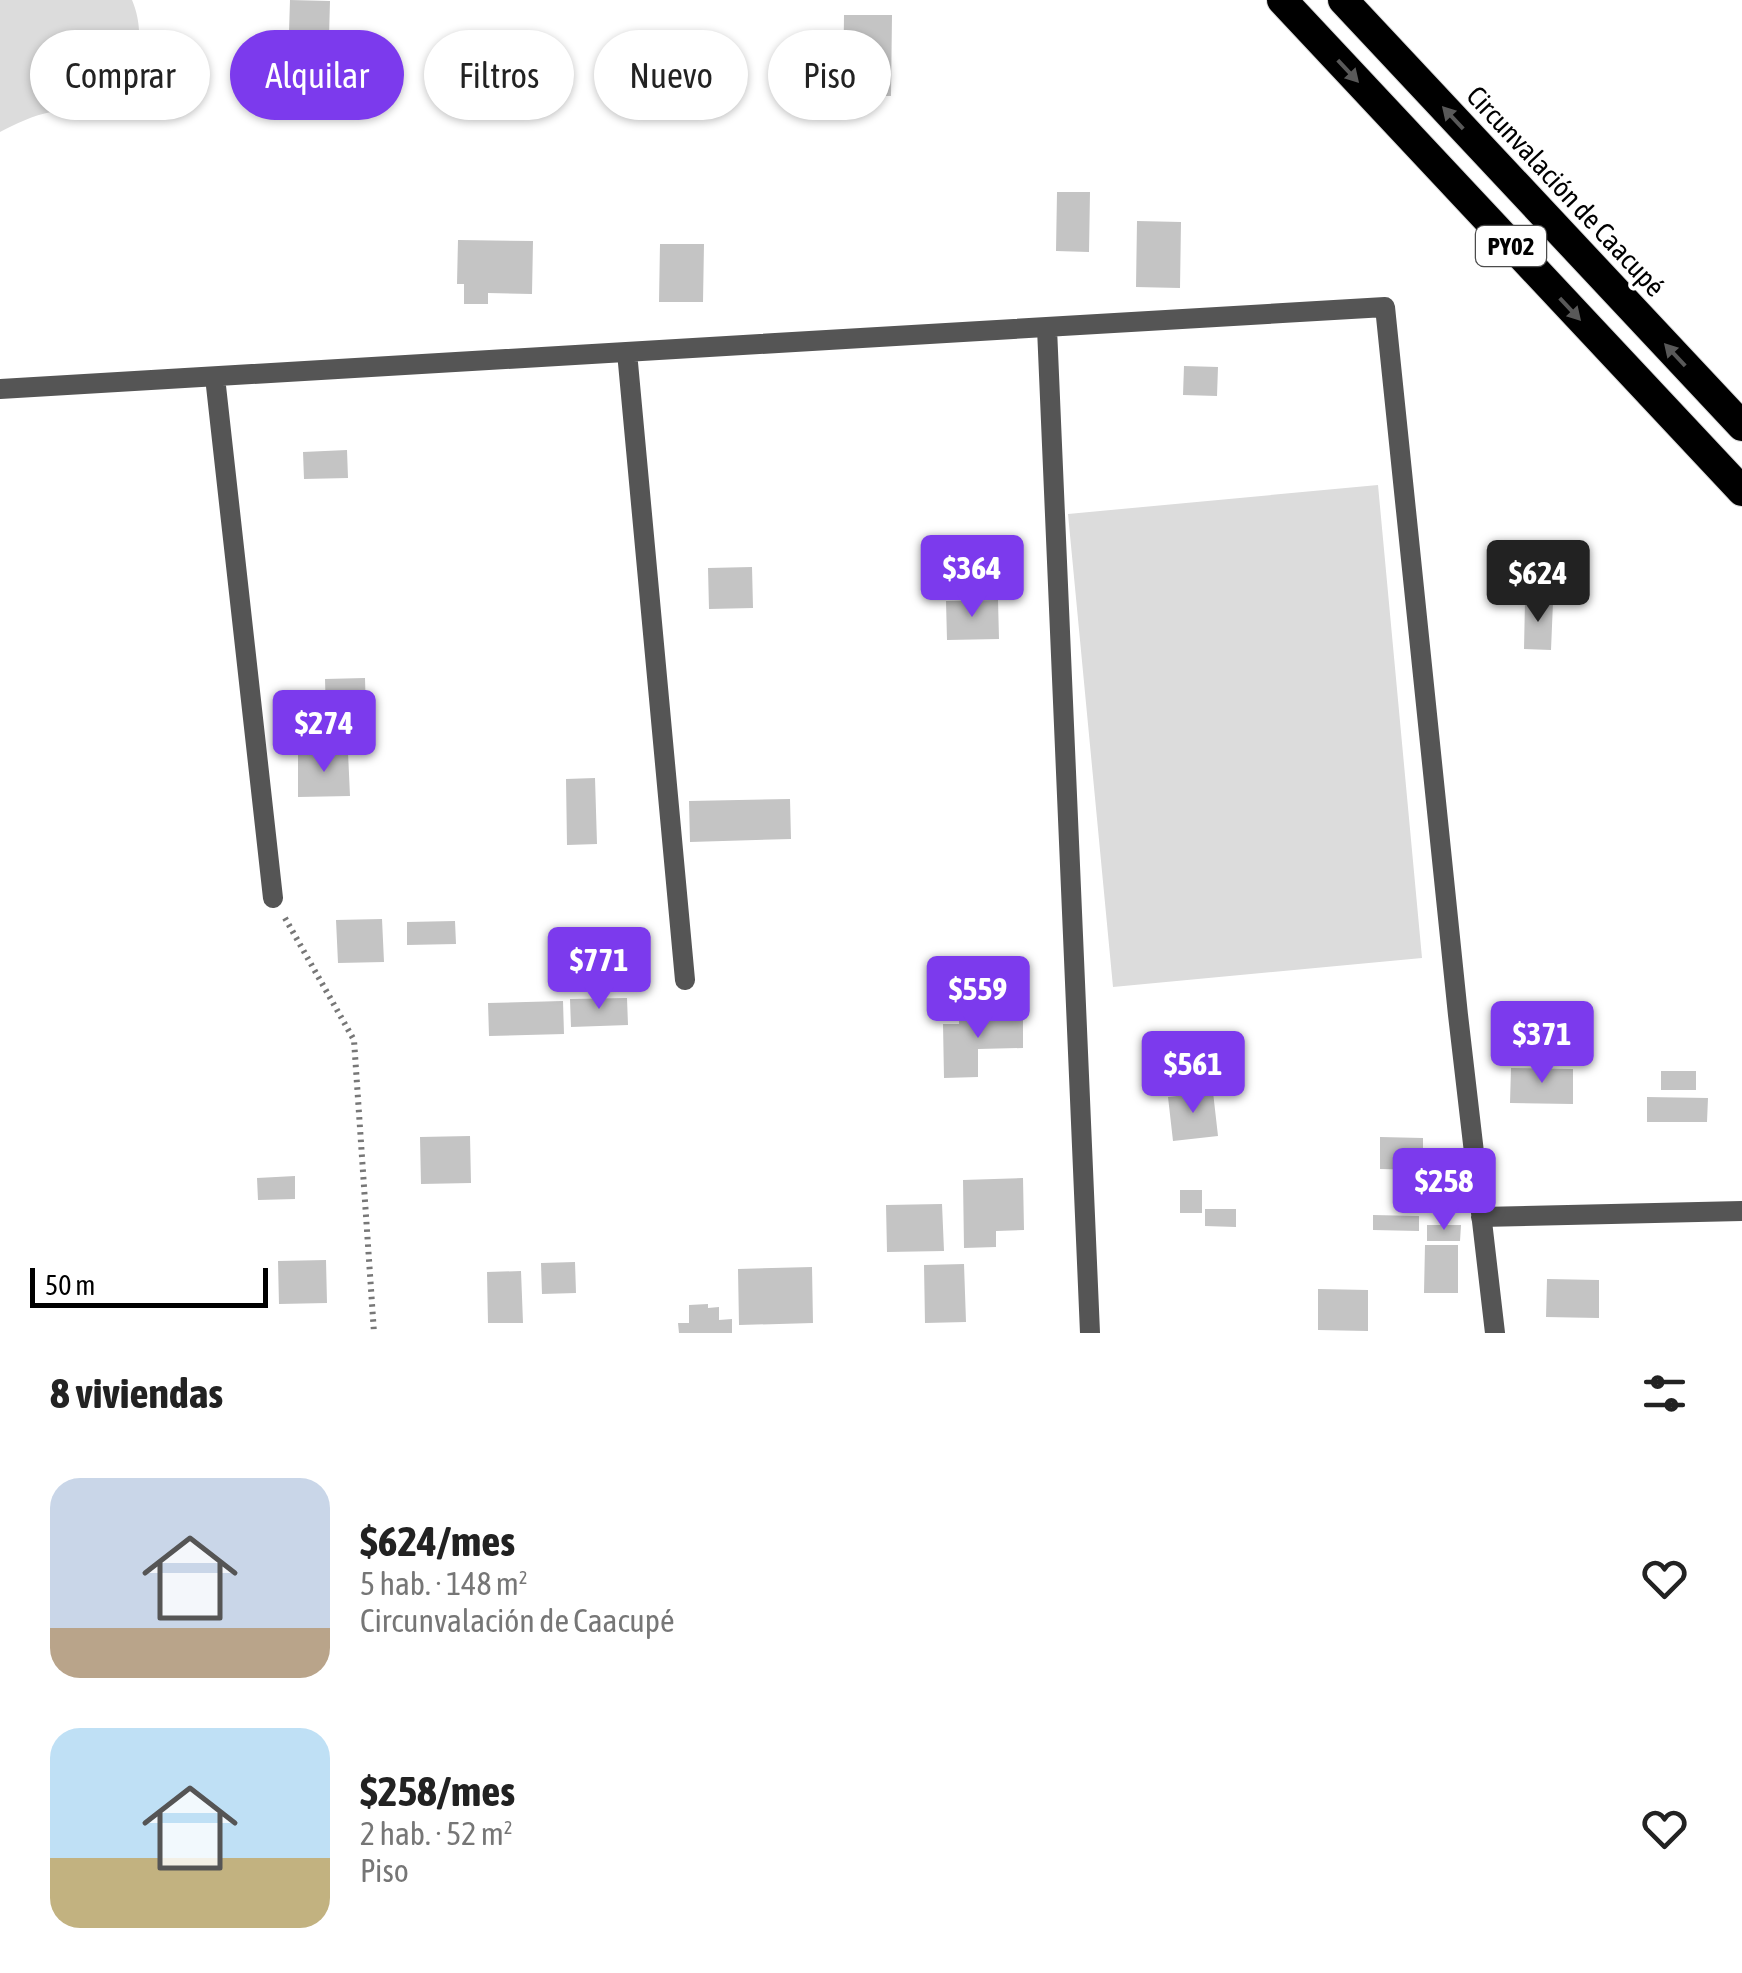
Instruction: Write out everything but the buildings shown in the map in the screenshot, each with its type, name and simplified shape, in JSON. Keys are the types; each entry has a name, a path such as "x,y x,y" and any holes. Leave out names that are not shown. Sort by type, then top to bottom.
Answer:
{"highway":[{"name":"PY02","path":"1282,0 1742,491"},
{"name":"Circunvalación de Caacupé","path":"1342,0 1742,426"}],"street":[{"path":"0,389 1385,307 1495,1333"},
{"path":"1046,328 1090,1333"},
{"path":"626,352 685,980"},
{"path":"215,376 273,898"},
{"path":"1481,1217 1742,1211"}],"path":[{"path":"273,898 354,1040 374,1333"}],"shaded area":[{"path":"0,0 132,0 139,30 30,30 30,118 0,132"},
{"path":"1378,485 1422,958 1113,987 1068,514"}]}
